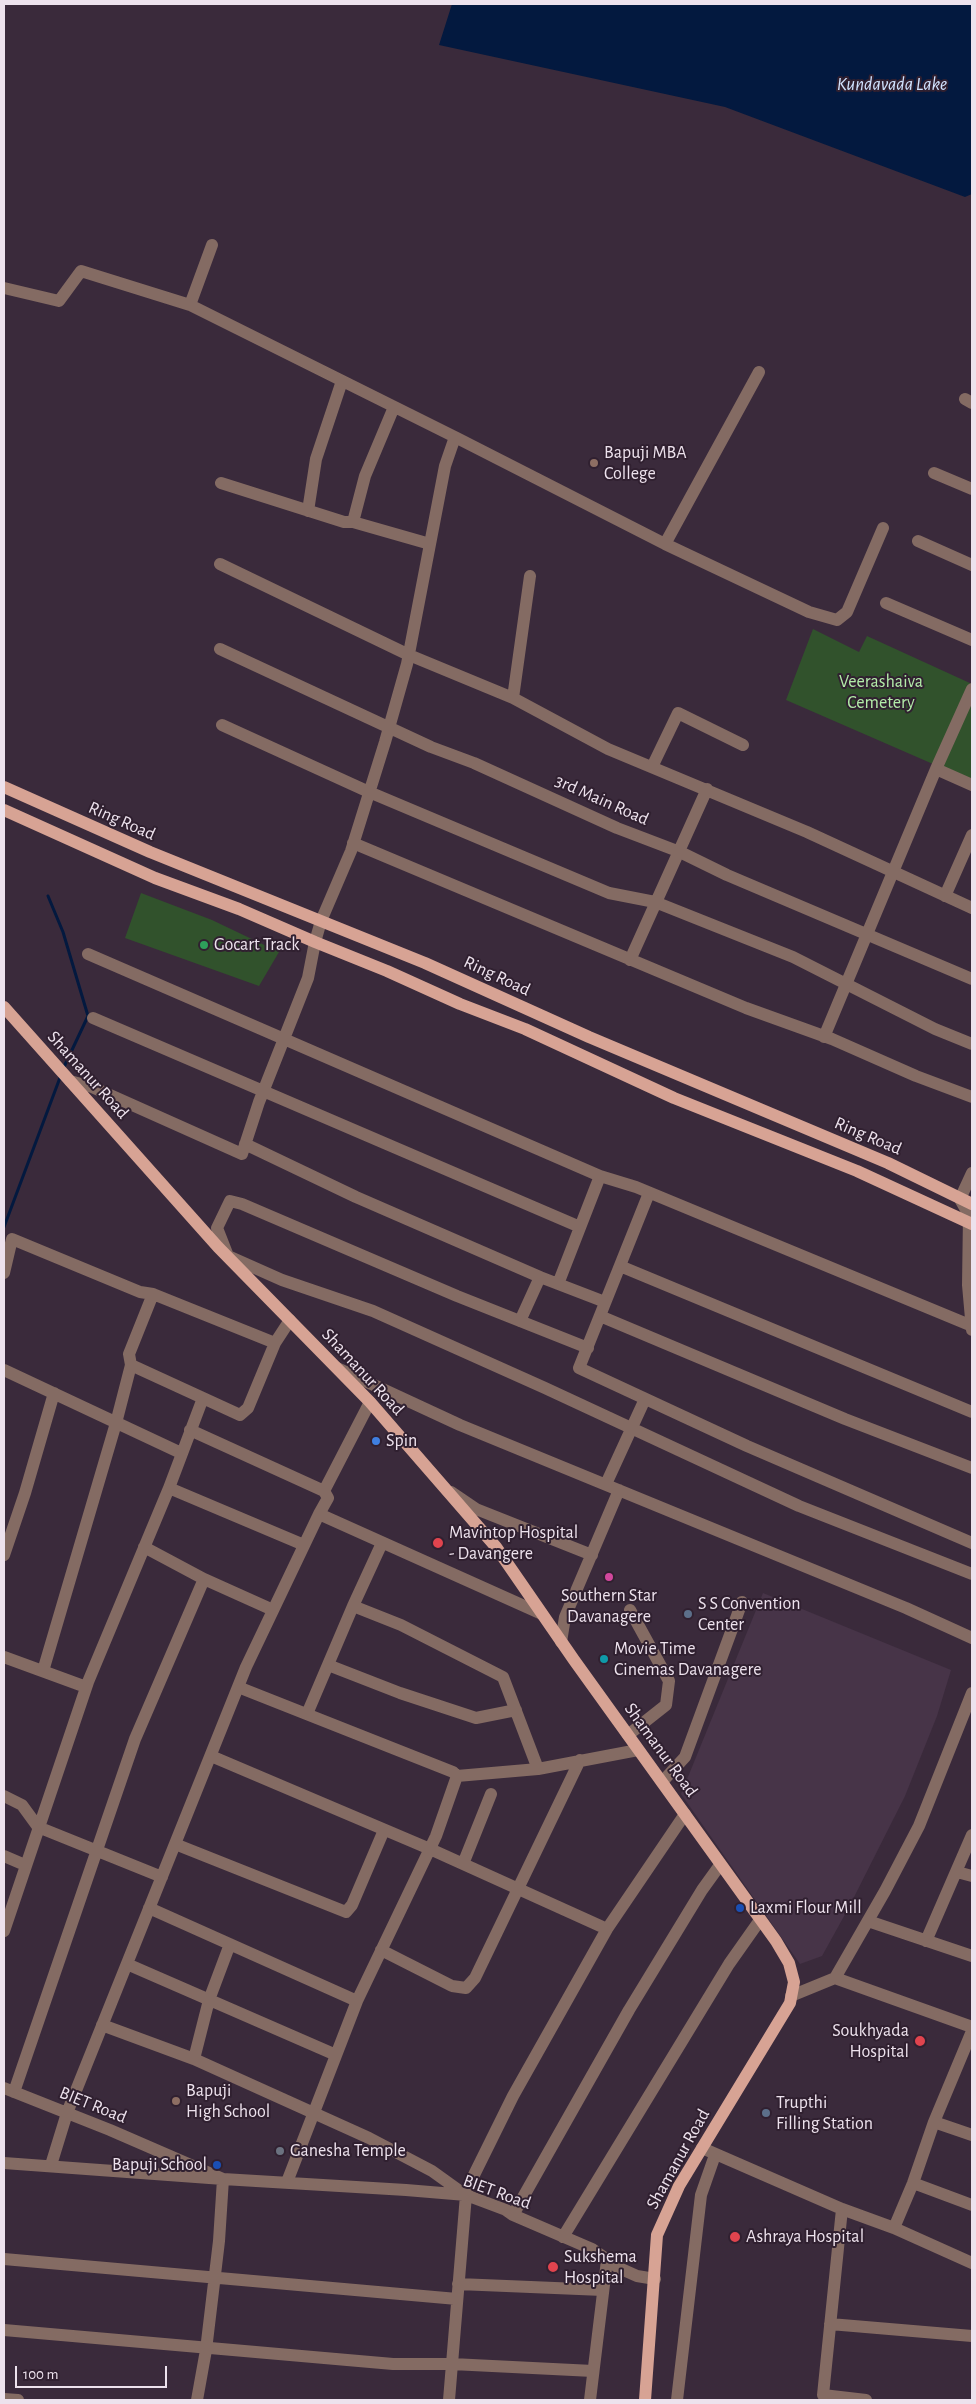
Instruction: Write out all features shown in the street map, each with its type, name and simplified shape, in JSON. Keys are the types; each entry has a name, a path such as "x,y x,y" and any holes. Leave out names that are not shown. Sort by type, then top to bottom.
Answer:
{"main road":[{"name":"Ring Road","path":"4,786 150,852 321,922 426,962 588,1037 787,1122 854,1148 972,1204"},
{"name":"Ring Road","path":"4,810 155,878 239,909 525,1029 674,1098 856,1171 970,1223"},
{"name":"Shamanur Road","path":"4,1006 228,1256 370,1402 441,1486 496,1547 561,1642 789,1963 794,1982 791,1996 780,2020 679,2186 657,2235 646,2400"}],"street":[{"path":"190,305 212,245"},
{"path":"4,288 59,301 81,271 190,305 665,544 809,612 837,620 848,612 883,528"},
{"path":"665,544 759,372"},
{"path":"308,510 316,459 342,381"},
{"path":"353,522 366,476 394,407"},
{"path":"65,1075 242,1154 283,1040 308,978 321,922 353,844 370,792 409,655 445,466 455,437"},
{"path":"934,473 972,489"},
{"path":"221,484 344,522 353,522 430,544"},
{"path":"918,540 972,565"},
{"path":"220,564 409,655 513,698 608,749 894,871 972,908"},
{"path":"513,698 530,576"},
{"path":"886,604 972,640"},
{"name":"3rd Main Road","path":"220,649 389,727 618,828 680,852 727,875 868,933 972,979"},
{"path":"824,1036 936,769 972,689"},
{"path":"652,767 678,713 743,744"},
{"path":"222,725 370,792 609,893 655,902 793,957 935,1029 972,1044"},
{"path":"936,769 972,785"},
{"path":"630,960 707,790"},
{"path":"945,896 972,835"},
{"path":"353,844 746,1008 824,1036 916,1076 972,1097"},
{"path":"88,954 600,1176 649,1194 972,1326"},
{"path":"93,1018 580,1227"},
{"path":"245,1144 356,1197 540,1278 605,1302"},
{"path":"972,1173 960,1199 969,1215 970,1223 968,1285 972,1330"},
{"path":"558,1284 600,1176"},
{"path":"649,1194 588,1348 578,1368 747,1446 972,1543"},
{"path":"588,1348 242,1204 230,1201 217,1228 228,1256 282,1280 372,1311 799,1506 972,1574"},
{"path":"4,1273 12,1239 140,1292 153,1294 275,1343"},
{"path":"620,1266 972,1412"},
{"path":"520,1320 540,1278"},
{"path":"43,1671 116,1423 131,1365 129,1354 153,1294"},
{"path":"600,1316 845,1419 972,1468"},
{"path":"131,1365 240,1415 248,1408 275,1343 290,1320"},
{"path":"335,1367 460,1425 606,1484 972,1638"},
{"path":"4,1370 181,1453"},
{"path":"4,1555 25,1493 54,1393"},
{"path":"5,1924 86,1687 169,1488 203,1398"},
{"path":"606,1484 644,1399"},
{"path":"324,1491 370,1402"},
{"path":"50,2165 67,2113 238,1687 328,1498 324,1491 190,1430"},
{"path":"441,1486 476,1509 592,1555"},
{"path":"169,1488 304,1545"},
{"path":"561,1642 565,1617 620,1490"},
{"path":"319,1514 542,1614"},
{"path":"307,1714 382,1543"},
{"path":"144,1547 204,1579 274,1610"},
{"path":"9,2090 98,1851 135,1739 204,1579"},
{"path":"662,1782 685,1757 742,1602"},
{"path":"353,1606 401,1624 504,1677 538,1769"},
{"path":"628,1735 666,1705 669,1680 630,1610"},
{"path":"4,1657 86,1687"},
{"path":"328,1665 400,1693 476,1718 516,1710"},
{"path":"238,1687 453,1772 457,1776 538,1769 638,1750"},
{"path":"791,1996 835,1978 919,1826 972,1693"},
{"path":"211,1756 463,1864 607,1929"},
{"path":"381,1950 452,1986 466,1988 476,1978 580,1760"},
{"path":"287,2182 357,2001 430,1850 457,1776"},
{"path":"463,1864 491,1794"},
{"path":"4,1796 22,1806 38,1827 162,1877"},
{"path":"449,2400 466,2195 486,2147 513,2096 607,1929 685,1814"},
{"path":"175,1844 346,1912 352,1905 384,1830"},
{"path":"926,1941 972,1835"},
{"path":"4,1856 25,1865"},
{"path":"512,2215 629,2010 702,1890 720,1865"},
{"path":"957,1872 972,1876"},
{"path":"149,1908 357,2001"},
{"path":"563,2237 729,1964 760,1920"},
{"path":"868,1921 972,1956"},
{"path":"194,2059 209,2000 230,1944"},
{"path":"127,1964 336,2055"},
{"path":"835,1978 972,2027"},
{"path":"102,2025 194,2059 312,2114 369,2138 424,2167 466,2195"},
{"path":"894,2228 913,2183 934,2122 972,2031"},
{"name":"BIET Road","path":"9,2090 224,2179 466,2195 506,2210 512,2215 592,2249 607,2260 637,2276 655,2279"},
{"path":"934,2122 972,2135"},
{"path":"702,2148 842,2210 894,2228 972,2263"},
{"path":"677,2400 702,2195 715,2155"},
{"path":"4,2163 224,2179 215,2277 197,2400"},
{"path":"913,2183 972,2205"},
{"path":"842,2210 823,2398 866,2400"},
{"path":"4,2259 457,2299"},
{"path":"590,2400 607,2260"},
{"path":"458,2284 603,2290"},
{"path":"830,2324 972,2336"},
{"path":"4,2330 393,2364 452,2364 593,2371"},
{"path":"4,2399 18,2400"}],"shaded area":[{"path":"763,1593 951,1670 937,1716 905,1796 848,1909 822,1956 800,1964 681,1794"}],"green space":[{"name":"Veerashaiva Cemetery","path":"813,629 859,652 867,636 972,684 972,781 786,700"},
{"name":"Gocart Track","path":"141,893 212,920 279,952 259,986 125,938"}],"water":[{"name":"Kundavada Lake","path":"452,4 972,4 972,194 965,197 725,107 439,45"}],"waterway":[{"path":"48,896 63,932 88,1016 63,1069"},
{"path":"4,1227 61,1075"}],"place":[{"name":"Bapuji MBA College","path":"594,463"},
{"name":"Gocart Track","path":"204,945"},
{"name":"Spin","path":"376,1441"},
{"name":"Mavintop Hospital - Davangere","path":"438,1543"},
{"name":"Southern Star Davanagere","path":"609,1577"},
{"name":"S S Convention Center","path":"688,1614"},
{"name":"Movie Time Cinemas Davanagere","path":"604,1659"},
{"name":"Laxmi Flour Mill","path":"740,1908"},
{"name":"Soukhyada Hospital","path":"920,2041"},
{"name":"Bapuji High School","path":"176,2101"},
{"name":"Trupthi Filling Station","path":"766,2113"},
{"name":"Ganesha Temple","path":"280,2151"},
{"name":"Bapuji School","path":"217,2165"},
{"name":"Ashraya Hospital","path":"735,2237"},
{"name":"Sukshema Hospital","path":"553,2267"}]}
